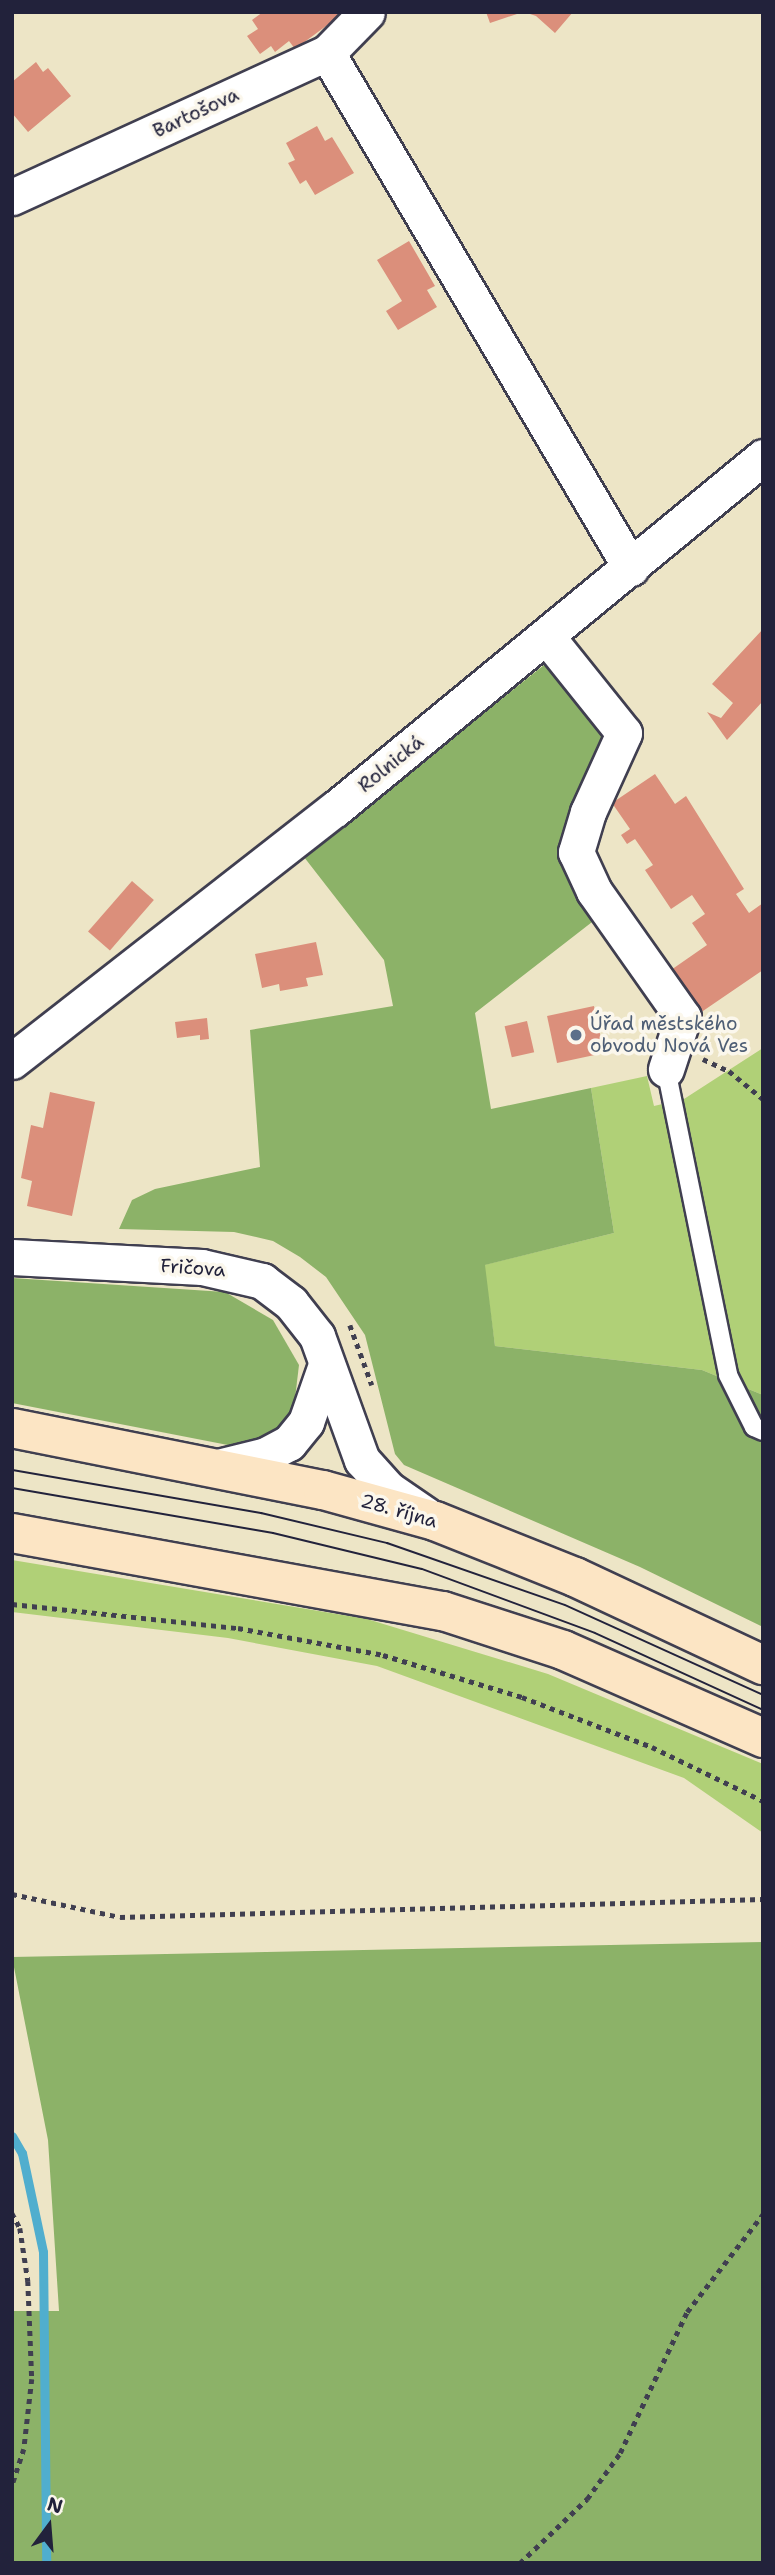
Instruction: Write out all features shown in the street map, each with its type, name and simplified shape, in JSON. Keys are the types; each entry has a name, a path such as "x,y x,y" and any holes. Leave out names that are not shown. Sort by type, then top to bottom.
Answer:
{"main road":[{"name":"28. října","path":"12,1428 218,1467 435,1521 575,1577 763,1665"},
{"path":"12,1533 443,1611 563,1650 763,1738"}],"street":[{"name":"Bartošova","path":"12,197 327,53 367,12"},
{"path":"327,53 631,568"},
{"name":"Rolnická","path":"12,1061 547,637 763,457"},
{"path":"547,637 624,733 588,812 576,852 594,891 682,1017 670,1057"},
{"name":"Fričova","path":"12,1257 202,1267 247,1275 273,1288 302,1315 317,1336 362,1460 388,1489 435,1521"},
{"path":"218,1467 272,1452 294,1438 309,1415 326,1366"}],"lane":[{"path":"670,1057 728,1376 754,1427 763,1431"}],"path":[{"path":"670,1057 729,1071 763,1099"},
{"path":"345,1318 359,1338 374,1390"},
{"path":"12,1604 238,1628 383,1655 522,1697 652,1746 763,1801"},
{"path":"12,1894 120,1917 763,1899"},
{"path":"12,2213 20,2228 28,2281 32,2379 24,2449 12,2487"},
{"path":"520,2563 587,2499 620,2453 687,2312 762,2217"}],"green space":[{"path":"544,665 607,736 574,824 614,905 475,1013 491,1109 591,1088 614,1233 485,1265 495,1346 702,1370 763,1395 763,1627 640,1567 404,1465 395,1454 365,1335 326,1277 300,1257 273,1241 234,1232 119,1229 132,1200 155,1189 260,1167 250,1030 393,1006 384,960 304,857"},
{"path":"763,1048 763,1395 702,1370 495,1346 484,1265 614,1233 591,1088 647,1076 654,1106 684,1099"},
{"path":"12,1278 225,1292 273,1320 299,1365 293,1415 266,1439 233,1446 12,1403"},
{"path":"12,1560 367,1619 548,1674 763,1764 763,1833 684,1778 377,1666 228,1638 12,1612"},
{"path":"763,1942 763,2563 12,2563 12,2311 59,2311 48,2140 12,1957"}],"building":[{"path":"263,12 345,12 295,49 289,41 275,52 271,46 260,54 247,36 258,29 252,20"},
{"path":"486,12 520,12 520,13 490,23"},
{"path":"524,12 573,12 555,33 536,16"},
{"path":"36,62 43,72 48,68 71,96 28,132 12,113 12,82"},
{"path":"317,126 325,141 332,137 354,173 315,195 306,180 300,184 288,163 295,160 286,143"},
{"path":"409,241 435,286 427,290 437,307 398,330 386,311 402,301 377,260"},
{"path":"763,629 763,701 727,740 707,712 721,718 733,703 712,684"},
{"path":"655,774 675,804 686,796 744,889 736,894 749,913 763,903 763,970 700,1013 671,970 707,945 692,923 705,914 692,895 671,909 645,870 653,865 635,839 627,844 621,835 630,829 612,803"},
{"path":"132,881 154,900 110,951 88,932"},
{"path":"316,942 323,975 306,978 308,986 280,991 279,984 262,988 255,954"},
{"name":"Úřad městského obvodu Nová Ves","path":"594,1006 604,1053 557,1063 547,1016"},
{"path":"207,1018 209,1039 200,1040 200,1035 177,1038 175,1022"},
{"path":"527,1021 534,1052 512,1057 505,1026"},
{"path":"50,1092 95,1102 72,1216 27,1206 32,1181 21,1178 31,1125 43,1128"}],"waterway":[{"path":"12,2136 22,2153 43,2252 46,2563"}],"tram line":[{"path":"12,1470 261,1513 387,1543 565,1605 763,1695"},
{"path":"12,1488 273,1533 422,1569 595,1633 763,1710"}],"place":[{"name":"Úřad městského obvodu Nová Ves","path":"576,1035"}]}
